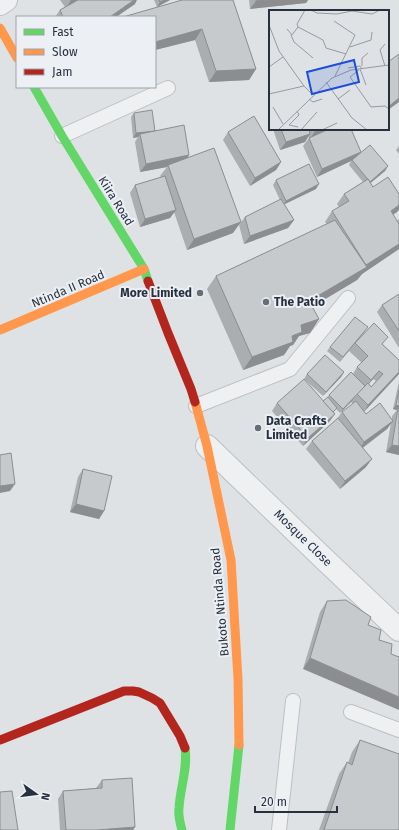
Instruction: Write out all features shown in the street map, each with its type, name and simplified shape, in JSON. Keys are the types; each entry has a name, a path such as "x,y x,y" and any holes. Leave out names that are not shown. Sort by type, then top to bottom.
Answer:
{"main road":[{"path":"0,28 16,56"},
{"name":"Kiira Road","path":"35,88 62,136 144,269 168,332"},
{"name":"Ntinda II Road","path":"0,330 144,269"},
{"name":"Bukoto Ntinda Road","path":"168,332 192,389 207,446 231,560 238,679 239,747 230,830"},
{"path":"0,740 124,691 136,691 147,695 160,702 183,739 186,760 178,809 179,822 182,830"}],"street":[{"path":"0,4 6,0"},
{"name":"Mosque Close","path":"207,446 399,630"}],"lane":[{"path":"62,136 168,88"},
{"path":"196,406 290,368 348,298"},
{"path":"279,830 293,701"},
{"path":"351,712 399,730"}],"building":[{"path":"78,0 134,0 111,16 63,16 60,10"},
{"path":"182,0 233,0 256,69 216,71 202,29 156,42 156,16 126,16"},
{"path":"399,54 399,98 389,106 389,61"},
{"path":"152,110 155,131 136,133 134,113"},
{"path":"254,116 281,162 255,178 228,132"},
{"path":"184,125 189,155 146,164 140,134"},
{"path":"281,130 309,130 310,134 286,142"},
{"path":"327,130 351,130 361,152 322,169 309,138"},
{"path":"370,145 388,166 370,182 352,160"},
{"path":"214,148 241,222 194,239 168,165"},
{"path":"309,164 319,184 286,201 276,180"},
{"path":"165,176 176,210 145,219 135,185"},
{"path":"388,177 399,194 399,205 391,211 399,224 399,244 366,265 332,211 349,201 344,194 368,179 373,187"},
{"path":"281,199 294,220 250,236 245,217"},
{"name":"The Patio","path":"335,220 367,267 309,301 319,319 301,325 302,332 292,336 293,342 252,357 216,276"},
{"path":"399,294 399,331 382,305"},
{"path":"355,317 368,327 343,357 330,347"},
{"path":"374,323 388,337 382,344 399,360 399,372 368,405 357,394 368,383 371,387 383,374 379,371 371,380 357,367 368,356 355,343"},
{"path":"325,355 344,372 326,392 307,374"},
{"path":"351,372 365,386 343,409 329,395"},
{"path":"304,379 335,414 308,438 277,403"},
{"path":"399,390 399,406 396,405"},
{"path":"328,397 337,408 333,412 323,401"},
{"path":"356,401 366,414 380,403 393,421 364,442 342,412"},
{"path":"399,408 399,446 392,445"},
{"path":"338,418 372,459 345,481 312,441"},
{"path":"11,453 15,484 0,486 0,455"},
{"path":"83,469 112,476 104,511 76,504"},
{"path":"346,600 371,617 368,625 381,630 379,640 392,644 391,654 399,657 399,697 310,658 327,601"},
{"path":"360,740 399,754 399,830 324,830 347,762 352,765"},
{"path":"132,778 135,827 97,830 66,830 63,791 102,788 102,780"},
{"path":"12,791 18,830 0,830 0,792"}],"traffic: fast":[{"path":"35,88 62,136 144,269 148,281"},
{"path":"230,830 239,745"},
{"path":"182,830 179,819 179,811 185,771 185,748"}],"traffic: slow":[{"path":"0,28 16,56"},
{"path":"0,330 144,269"},
{"path":"195,402 207,446 231,560 238,679 239,745"}],"traffic: jam":[{"path":"148,281 195,402"},
{"path":"0,740 124,691 133,691 139,692 160,703 180,736 185,748"}],"place":[{"name":"More Limited","path":"200,293"},
{"name":"The Patio","path":"266,302"},
{"name":"Data Crafts Limited","path":"258,428"}]}
